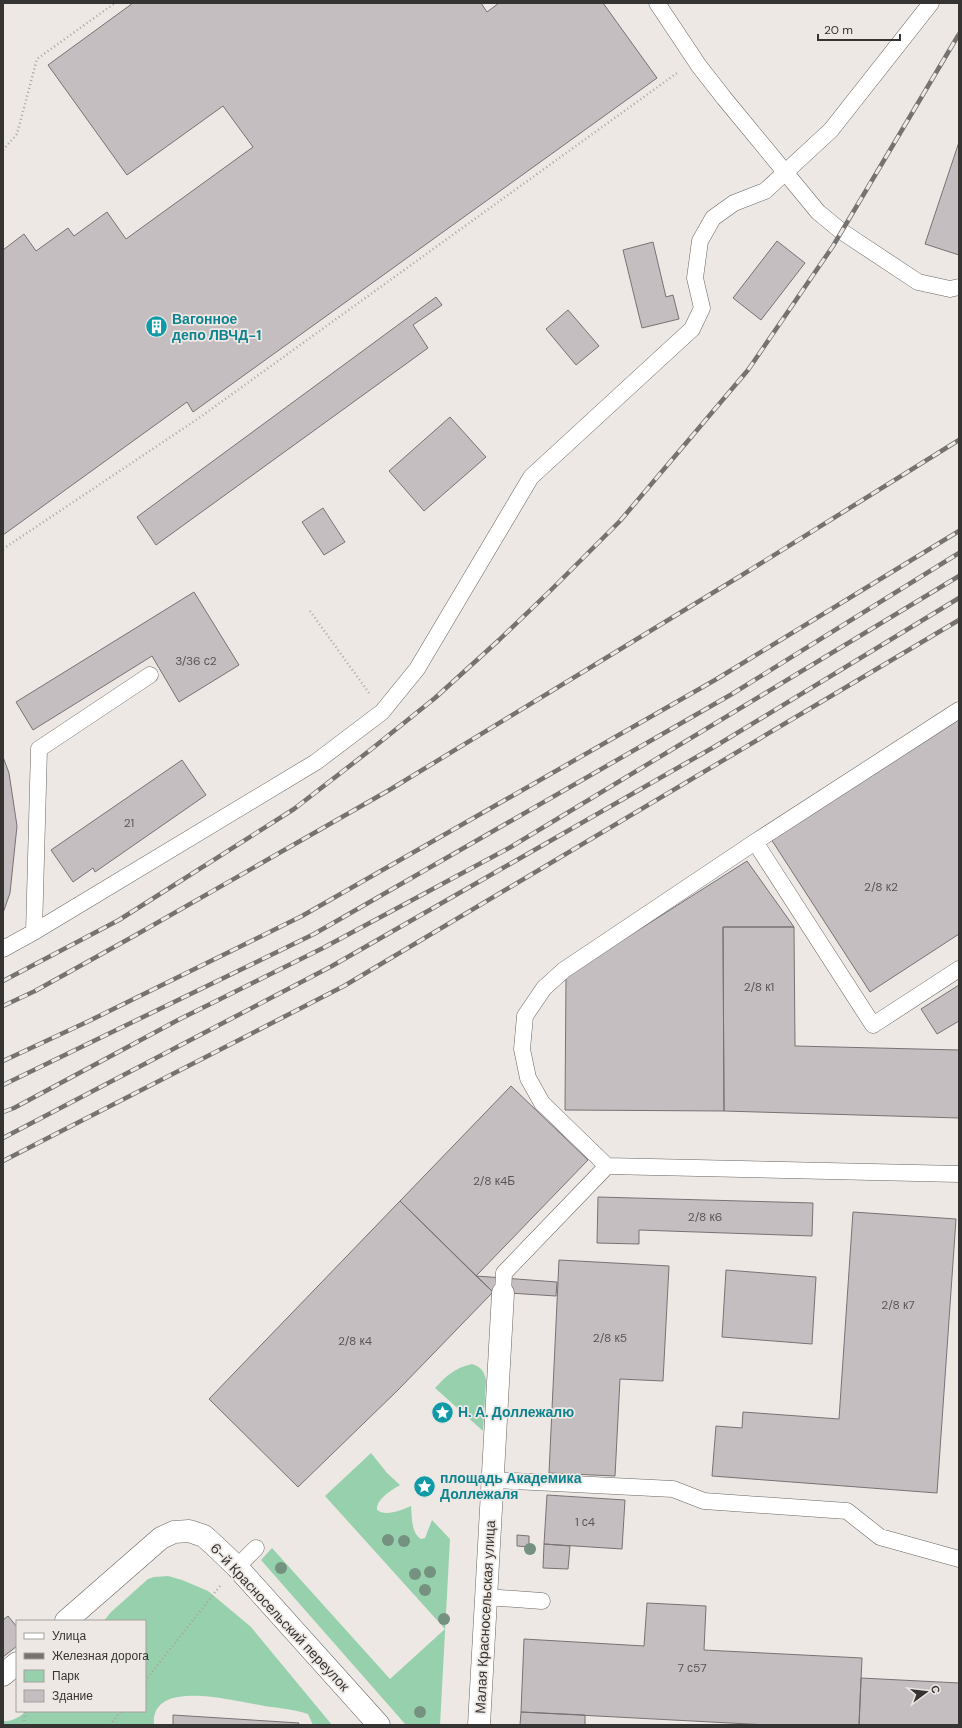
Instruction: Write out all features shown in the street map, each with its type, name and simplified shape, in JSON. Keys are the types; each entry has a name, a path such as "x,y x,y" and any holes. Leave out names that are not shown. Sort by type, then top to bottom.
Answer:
{"street":[{"name":"Малая Красносельская улица","path":"479,1725 503,1293"},
{"name":"6-й Красносельский переулок","path":"67,1620 161,1538 174,1532 189,1531 204,1536 237,1567 379,1725"},
{"path":"3,1676 16,1664"}],"lane":[{"path":"657,3 696,60 745,125 818,212 841,231 918,282 950,289 959,287"},
{"path":"3,949 34,932 316,762 382,712 417,669 530,477 692,329 702,308 695,278 700,241 714,218 734,203 765,191 831,130 931,3"},
{"path":"34,932 39,749 150,675"},
{"path":"959,710 755,842 564,970 544,988 525,1016 522,1049 528,1078 542,1103 606,1166 959,1174"},
{"path":"755,842 873,1025 959,970"},
{"path":"503,1293 504,1273 606,1166"},
{"path":"493,1480 673,1489 704,1501 847,1511 880,1537 959,1559"},
{"path":"237,1567 256,1548"},
{"path":"486,1596 542,1601"}],"path":[{"path":"3,150 17,134 37,59 115,3"},
{"path":"3,549 199,418 696,60"},
{"path":"310,611 382,712"},
{"path":"146,1680 223,1582 237,1567"},
{"path":"24,1725 25,1712"},
{"path":"110,1725 120,1712"}],"green space":[{"path":"472,1364 478,1366 482,1370 486,1380 483,1431 435,1388 443,1379 452,1373"},
{"path":"371,1453 387,1473 400,1485 389,1492 379,1502 377,1510 384,1513 389,1513 411,1506 415,1533 421,1539 425,1538 432,1520 450,1539 440,1725 406,1725 261,1560 272,1548 390,1679 445,1629 325,1496"},
{"path":"168,1576 208,1591 251,1627 332,1725 313,1725 308,1714 294,1710 227,1699 193,1696 177,1697 164,1702 156,1711 154,1725 3,1725 3,1721 16,1719 25,1712 146,1712 146,1620 105,1620 110,1613 148,1579"}],"building":[{"name":"Вагонное депо ЛВЧД-1","path":"133,3 481,3 487,12 499,3 603,3 657,78 193,412 187,402 3,535 3,250 24,234 36,251 68,228 74,236 107,212 126,239 253,147 223,106 127,175 48,65"},
{"path":"959,142 959,255 925,244"},
{"path":"777,241 805,263 761,320 733,298"},
{"path":"653,242 666,297 673,295 679,319 642,328 623,250"},
{"path":"436,297 442,305 413,325 428,348 156,545 137,517"},
{"path":"568,310 599,346 576,365 546,329"},
{"path":"450,417 486,457 424,511 389,471"},
{"path":"323,508 345,542 324,555 302,522"},
{"path":"194,592 239,665 179,702 152,656 33,730 16,702"},
{"path":"959,718 959,934 870,992 771,839"},
{"path":"3,757 9,773 17,826 10,893 3,913"},
{"path":"182,760 206,795 95,872 93,868 73,882 51,850"},
{"path":"747,861 794,927 723,927 724,1111 565,1110 566,976"},
{"path":"723,927 794,927 795,1046 959,1050 959,1118 724,1111"},
{"path":"959,985 959,1021 937,1034 921,1009"},
{"path":"511,1086 588,1160 476,1276 400,1201"},
{"path":"598,1197 813,1203 812,1236 639,1230 639,1244 597,1243"},
{"path":"400,1201 493,1292 398,1390 298,1487 209,1399"},
{"path":"853,1212 956,1219 937,1493 712,1476 716,1426 742,1428 743,1412 839,1419"},
{"path":"559,1260 669,1266 663,1381 620,1379 615,1476 549,1473"},
{"path":"726,1270 816,1277 812,1344 722,1337"},
{"path":"476,1276 557,1282 556,1296 493,1292"},
{"path":"547,1495 625,1500 622,1549 544,1544"},
{"path":"517,1535 529,1536 529,1547 517,1546"},
{"path":"544,1544 570,1546 568,1569 543,1568"},
{"path":"647,1603 706,1606 704,1650 862,1658 859,1725 768,1725 521,1712 524,1639 644,1646"},
{"path":"8,1616 16,1626 16,1647 3,1657 3,1620"},
{"path":"861,1678 959,1683 959,1725 859,1725"},
{"path":"521,1712 585,1715 585,1725 520,1725"},
{"path":"173,1715 299,1723 298,1725 173,1725"}],"railway":[{"path":"3,981 119,920 294,809 435,698 550,591 620,521 748,370 833,246 959,34"},
{"path":"3,1006 35,991 134,936 391,789 742,575 959,440"},
{"path":"3,1061 89,1021 302,916 715,680 959,531"},
{"path":"3,1085 314,934 732,694 959,553"},
{"path":"3,1112 14,1108 178,1020 323,948 509,848 959,576"},
{"path":"3,1138 332,966 714,747 959,598"},
{"path":"3,1161 344,986 959,620"}],"place":[{"name":"Вагонное депо ЛВЧД-1","path":"157,327"},
{"name":"Н. А. Доллежалю","path":"443,1412"},
{"name":"площадь Академика Доллежаля","path":"424,1486"}]}
